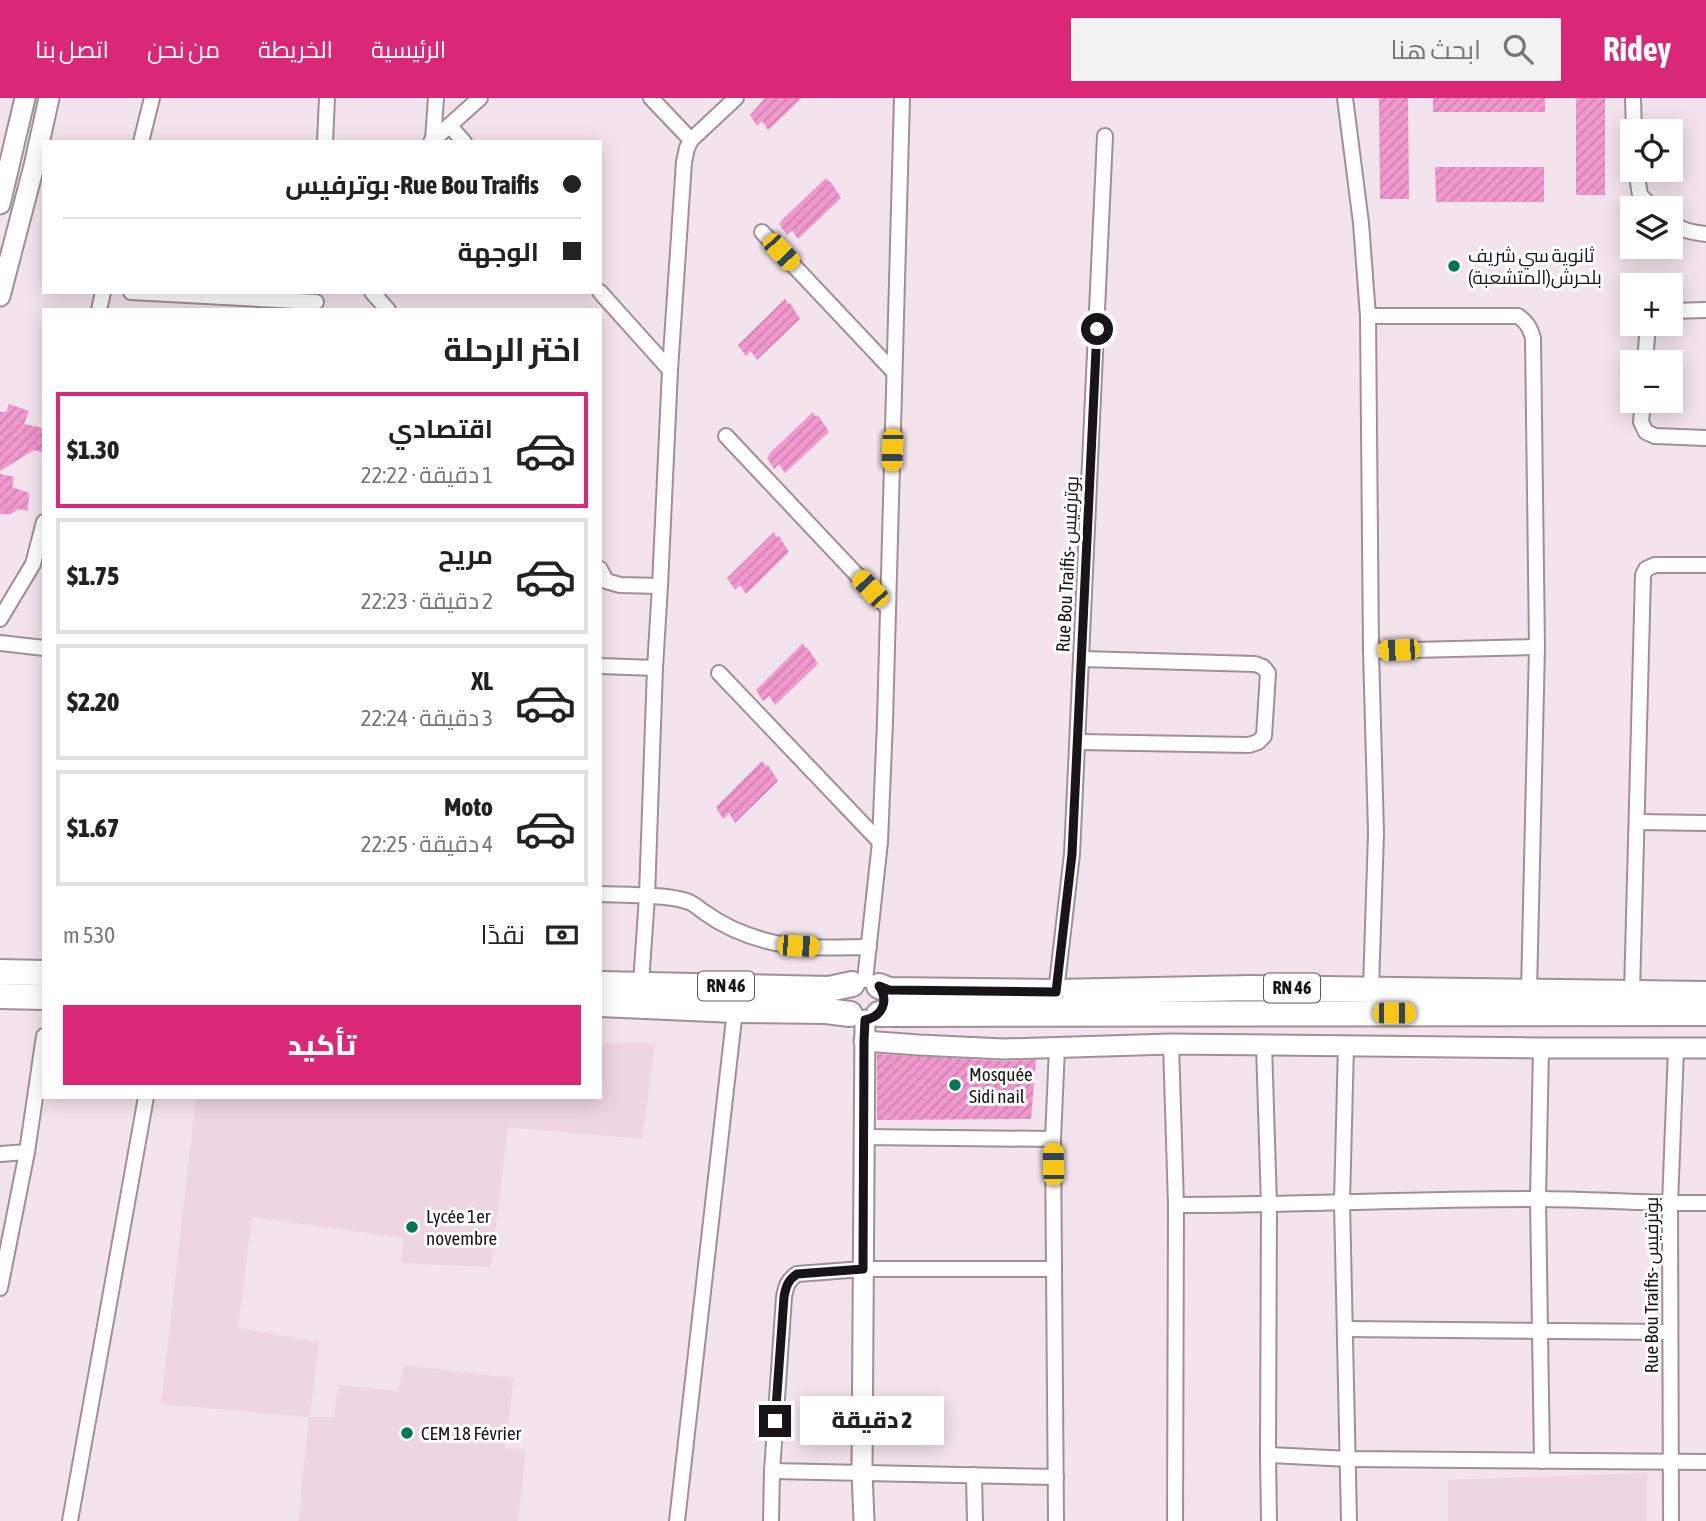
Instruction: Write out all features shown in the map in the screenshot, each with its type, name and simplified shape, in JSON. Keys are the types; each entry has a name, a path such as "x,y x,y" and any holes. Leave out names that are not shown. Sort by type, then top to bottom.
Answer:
{"highway":[{"path":"0,972 42,973"},
{"name":"RN 46","path":"602,984 829,989 865,983 889,990 1056,992 1371,988 1706,994"},
{"path":"865,983 882,990 885,1000 884,1005 864,1022 846,1009 844,995 865,983"},
{"path":"0,996 42,996"},
{"name":"RN 46","path":"602,1004 827,1011 864,1022 1706,1013"}],"street":[{"path":"0,204 6,156 25,98"},
{"path":"0,296 49,98"},
{"path":"142,140 152,98"},
{"path":"325,140 327,98"},
{"path":"432,140 436,98"},
{"path":"433,140 480,98"},
{"path":"651,98 691,140"},
{"path":"641,984 670,370 684,162 691,140 736,98"},
{"path":"865,983 880,842 902,98"},
{"path":"1345,98 1361,223 1368,316 1371,651 1376,833 1371,988"},
{"path":"1633,98 1634,119"},
{"path":"450,126 462,140"},
{"name":"Rue Bou Traifis- بوترفيس","path":"1056,992 1072,854 1079,742 1105,136"},
{"path":"6,156 34,166"},
{"path":"1683,229 1706,234"},
{"path":"762,232 894,372"},
{"path":"172,294 316,301"},
{"path":"374,294 386,308"},
{"path":"602,294 670,370"},
{"path":"1683,311 1706,310"},
{"path":"1368,316 1507,314 1525,320 1533,338 1537,646 1529,991"},
{"path":"1642,413 1641,422 1646,432 1655,436 1706,438"},
{"path":"726,436 888,608"},
{"path":"0,619 38,564 42,536"},
{"path":"1632,993 1643,575 1646,569 1656,565 1706,565"},
{"path":"602,573 606,581 620,585 660,586"},
{"path":"0,643 42,648"},
{"path":"1371,651 1537,646"},
{"path":"1079,742 1249,745 1258,742 1264,736 1268,673 1255,664 1082,659"},
{"path":"602,666 655,668"},
{"path":"719,673 880,842"},
{"path":"1637,822 1706,823"},
{"path":"602,894 647,896 692,903 738,933 770,942 869,947"},
{"path":"677,1521 735,1010"},
{"path":"864,1521 864,1022 919,1045 992,1049 1171,1044 1706,1048"},
{"path":"1171,1044 1176,1205 1175,1521"},
{"path":"1264,1045 1269,1205 1269,1521"},
{"path":"1346,1045 1342,1202 1349,1521"},
{"path":"1056,1521 1053,1139 1057,1048"},
{"path":"1541,1048 1538,1199 1542,1461"},
{"name":"Rue Bou Traifis- بوترفيس","path":"1671,1521 1670,1203 1676,1049"},
{"path":"0,1288 27,1152 42,1050"},
{"path":"70,1521 146,1099"},
{"path":"863,1137 1053,1139"},
{"path":"0,1154 27,1152"},
{"path":"1176,1205 1538,1199 1706,1203"},
{"path":"771,1521 784,1297 791,1278 797,1274 863,1269 1054,1269"},
{"path":"1345,1329 1670,1332"},
{"path":"1268,1455 1349,1459 1706,1462"},
{"path":"772,1471 1056,1477"},
{"path":"974,1475 975,1521"}],"shaded area":[{"name":"Lycée 1er novembre","path":"602,1043 655,1043 642,1139 508,1127 491,1267 401,1263 403,1238 252,1217 238,1328 319,1342 310,1417 334,1417 338,1385 398,1391 404,1365 514,1378 505,1448 526,1450 518,1521 298,1521 309,1417 161,1404 196,1099 602,1099"},
{"path":"1647,1473 1647,1521 1448,1521 1448,1480"}],"building":[{"path":"765,98 802,98 768,130 762,121 757,126 750,115"},
{"path":"1379,98 1408,98 1409,199 1380,199"},
{"path":"1433,98 1545,98 1545,112 1433,112"},
{"path":"1576,98 1605,98 1605,195 1576,195"},
{"path":"1435,167 1544,167 1544,202 1436,202"},
{"path":"826,178 841,198 798,239 792,230 787,235 779,224"},
{"path":"785,299 800,319 757,360 751,351 746,356 738,345"},
{"path":"9,404 29,411 24,424 42,428 42,452 34,450 0,471 0,412 6,412"},
{"path":"813,412 829,432 785,473 779,464 774,469 767,458 770,453"},
{"path":"0,474 14,477 12,487 29,493 28,511 18,509 11,514 0,514"},
{"path":"774,532 789,552 746,594 740,585 735,590 727,578"},
{"path":"803,643 818,664 775,705 769,696 763,701 756,690"},
{"path":"762,761 768,765 778,781 735,823 729,813 723,819 716,807"},
{"name":"Mosquée Sidi nail","path":"877,1054 1003,1061 1036,1060 1031,1119 877,1120"}],"place":[{"name":"ثانوية سي شريف بلحرش(المتشعبة)","path":"1454,266"},
{"name":"Mosquée Sidi nail","path":"955,1085"},
{"name":"Lycée 1er novembre","path":"412,1227"},
{"name":"CEM 18 Février","path":"407,1433"}],"route":[{"path":"775,1421 784,1297 791,1278 797,1274 863,1269 865,1020 875,1017 882,1010 885,1000 879,986 889,990 1056,992 1072,854 1079,742 1097,329"}]}
